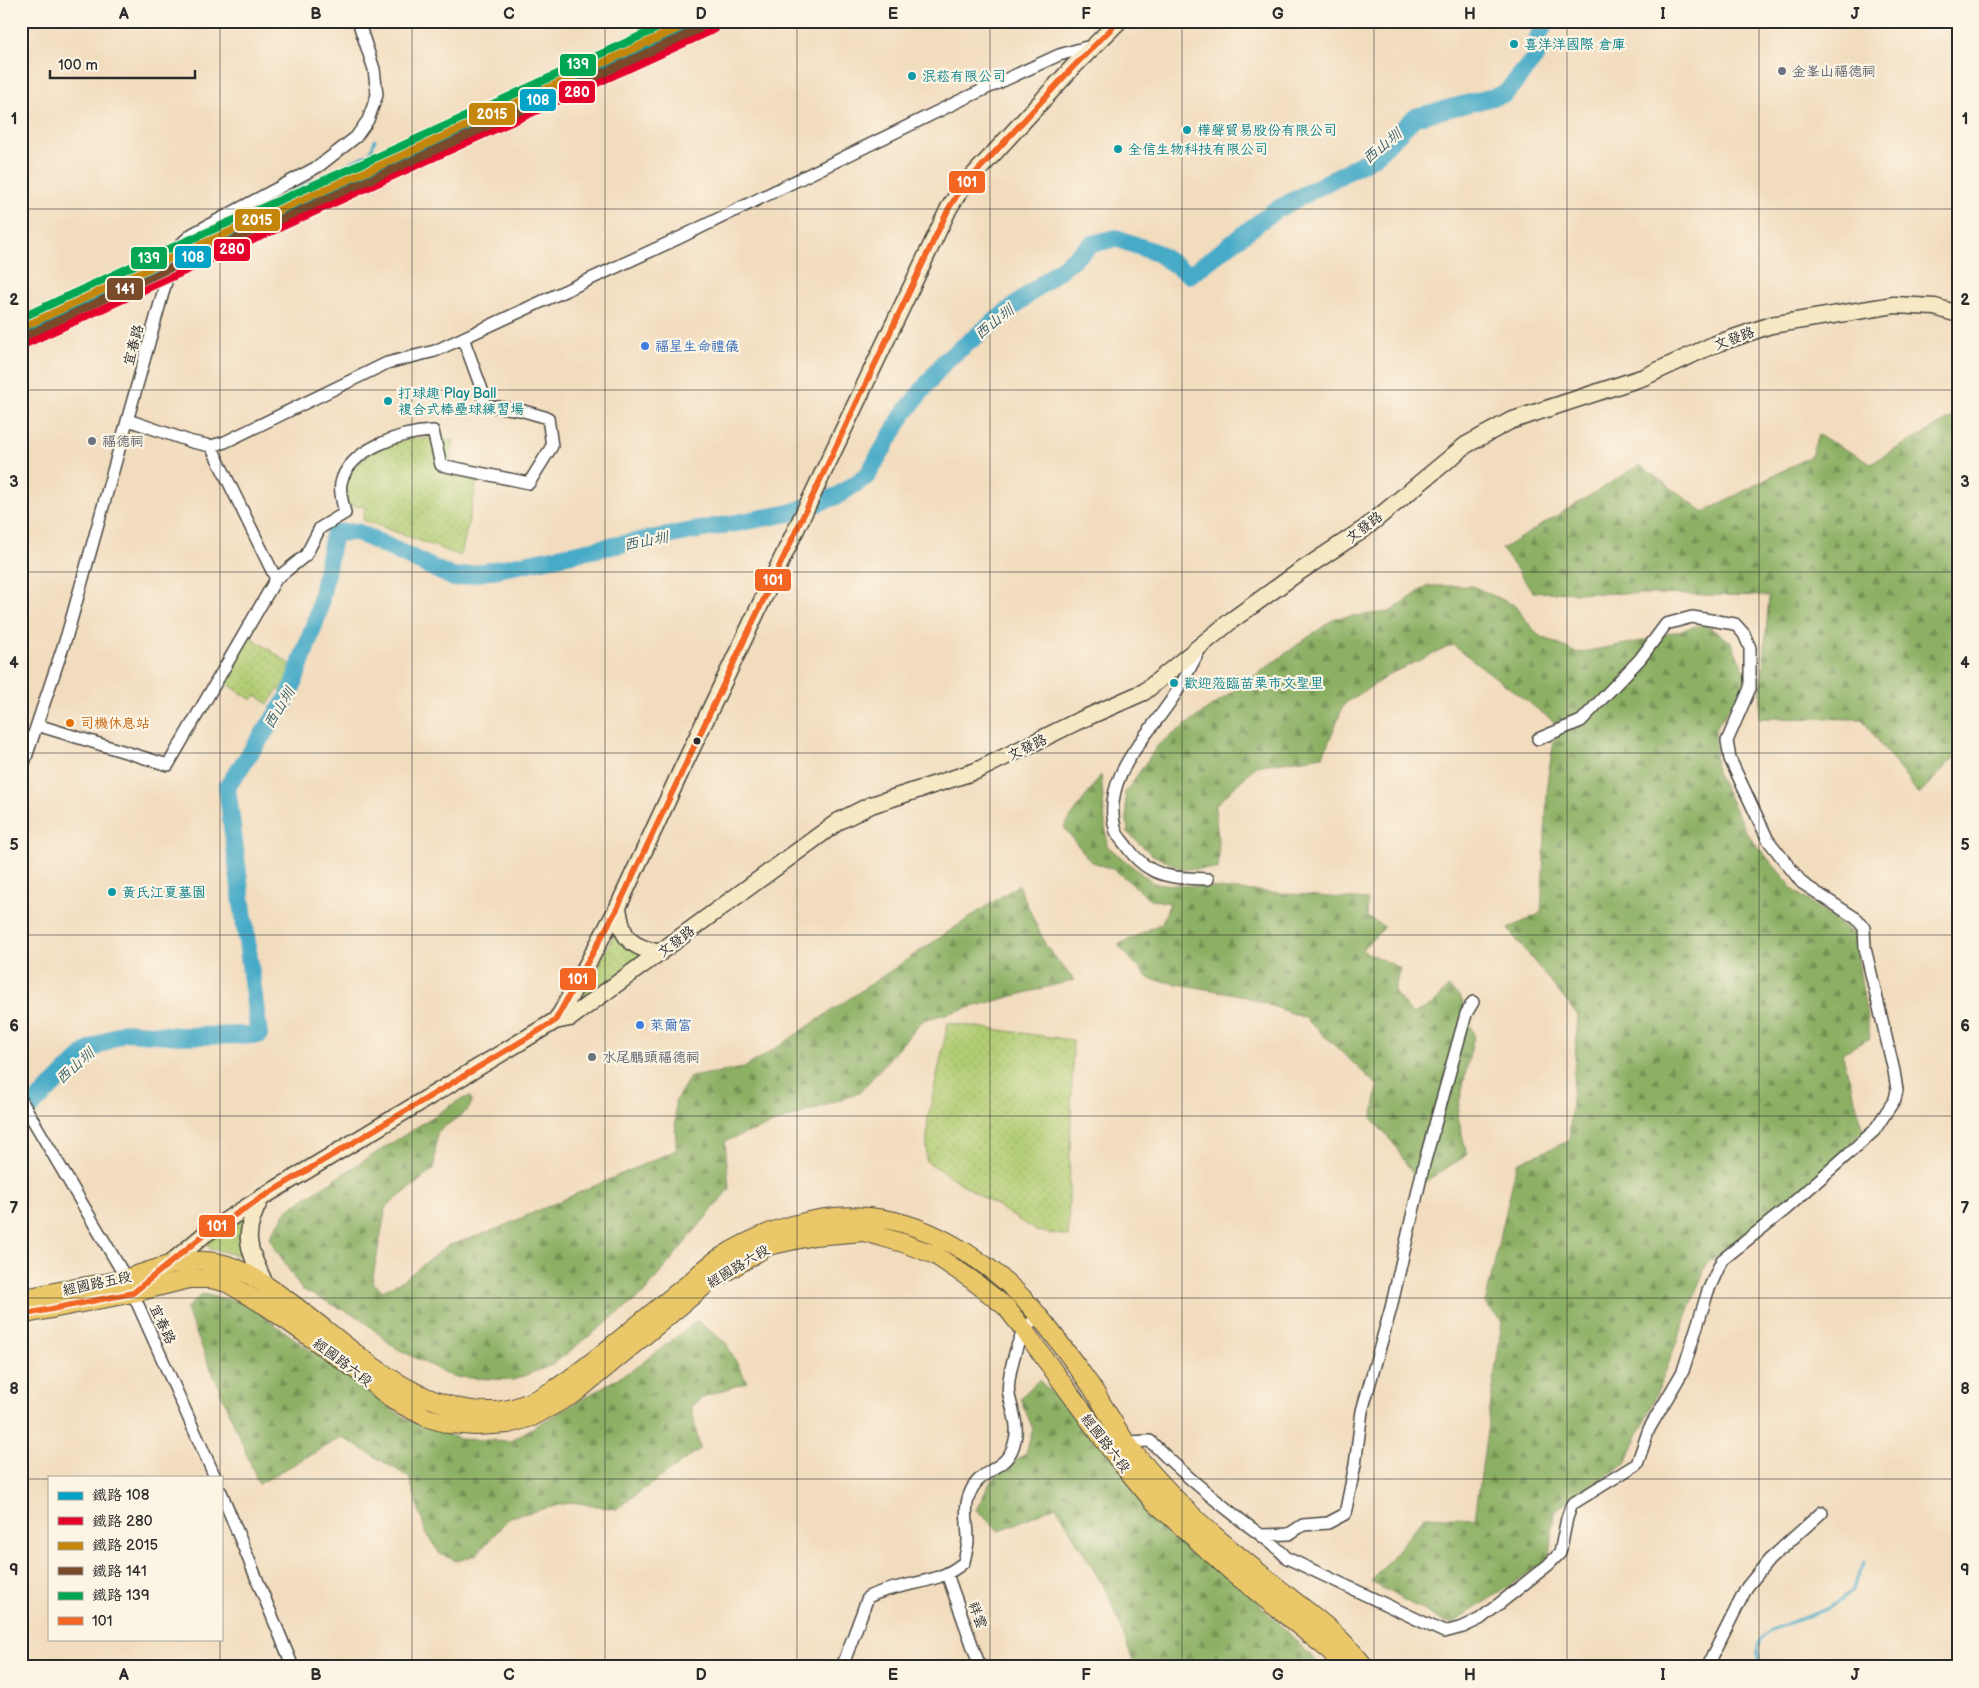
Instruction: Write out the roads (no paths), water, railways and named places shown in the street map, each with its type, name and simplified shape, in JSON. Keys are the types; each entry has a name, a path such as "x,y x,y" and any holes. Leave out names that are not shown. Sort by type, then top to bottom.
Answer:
{"main road":[{"name":"經國路六段","path":"130,1286 189,1279 211,1279 227,1283 266,1306 404,1397 453,1408 496,1412 545,1396 576,1375 719,1257 771,1232 824,1218 868,1216 891,1220 957,1246 982,1262 1039,1316 1090,1384 1119,1447 1231,1549 1321,1622 1352,1650 1365,1667"},
{"name":"經國路六段","path":"171,1263 207,1260 242,1271 265,1284 307,1313 428,1418 449,1424 476,1426 508,1424 532,1417 574,1394 708,1284 768,1246 814,1236 864,1232 903,1243 935,1255 972,1280 1006,1307 1119,1447 1152,1500 1232,1572 1330,1651 1343,1667"},
{"name":"經國路五段","path":"21,1314 130,1286 171,1263"},
{"name":"經國路五段","path":"21,1299 130,1286"}],"street":[{"name":"宜春路","path":"21,772 67,635 173,257 181,244 192,234 319,166 356,138 368,120 377,95 374,69 358,21"},
{"path":"555,1022 618,907 949,208 961,189 1073,67 1119,21"},
{"path":"128,420 192,442 211,446 242,434 387,363 435,351 679,238 1058,55 1096,44"},
{"name":"文發路","path":"171,1263 205,1234 261,1198 555,1022 570,1018 839,821 871,805 976,771 1076,722 1144,692 1203,643 1296,574 1364,529 1466,445 1510,421 1644,377 1713,345 1783,322 1894,305 1935,307 1958,314"},
{"path":"37,725 168,765 276,579 306,556 320,528 345,513 340,485 345,472 353,461 369,450 416,432 433,431 441,465 529,482 552,446 548,418 520,410 484,405 482,390 463,338"},
{"path":"211,446 276,579"},
{"path":"1119,1447 1150,1441 1188,1479 1259,1535 1275,1544 1287,1558 1444,1632 1463,1627 1480,1619 1548,1565 1560,1553 1567,1518 1572,1504 1637,1464 1649,1429 1683,1371 1708,1291 1722,1260 1786,1209 1874,1131 1895,1100 1894,1071 1865,948 1864,928 1857,919 1802,883 1768,840 1730,759 1727,740 1750,688 1750,648 1744,634 1735,624 1692,617 1666,624 1640,659 1582,721 1538,739"},
{"path":"1203,643 1177,693 1141,741 1118,778 1112,805 1117,832 1136,859 1153,871 1172,878 1208,879"},
{"path":"618,907 620,922 626,937 633,945 644,950 660,953"},
{"path":"1259,1535 1289,1534 1303,1525 1328,1523 1345,1514 1355,1465 1362,1411 1391,1308 1424,1164 1466,1014 1473,1002"},
{"name":"宜春路","path":"23,1105 130,1286 215,1476"},
{"path":"261,1198 252,1215 247,1233 252,1255 265,1284"},
{"path":"842,1667 868,1597 880,1591 947,1574 964,1562 968,1539 965,1517 969,1495 980,1479 1005,1462 1015,1440 1016,1427 1007,1385 1010,1370 1024,1330 1039,1316"},
{"path":"222,1494 293,1667"},
{"path":"1708,1667 1746,1586 1769,1560 1822,1512"},
{"name":"祥雲","path":"947,1574 980,1667"}],"waterway":[{"name":"西山圳","path":"21,1117 86,1052 124,1032 181,1036 259,1035 227,787 289,696 318,614 334,533 357,532 454,578 790,513 837,496 867,476 903,415 945,361 1092,244 1116,238 1157,253 1190,275 1274,211 1374,157 1415,117 1505,94 1537,55 1538,37 1546,21"},
{"path":"217,227 370,153 375,140"},
{"path":"1761,1667 1758,1647 1764,1635 1768,1631 1829,1608 1851,1591 1865,1563"}],"rail line":[{"name":"139","path":"21,318 673,21"},
{"name":"2015","path":"21,328 173,257 399,157 694,21"},
{"name":"108","path":"21,336 710,21"},
{"name":"141","path":"25,336 177,265 403,165 699,29"},
{"name":"280","path":"25,344 715,29"}],"place":[{"name":"喜洋洋國際 倉庫","path":"1514,44"},
{"name":"金峯山福德祠","path":"1782,71"},
{"name":"泯菘有限公司","path":"912,76"},
{"name":"樺聲貿易股份有限公司","path":"1187,130"},
{"name":"全信生物科技有限公司","path":"1118,149"},
{"name":"福星生命禮儀","path":"645,346"},
{"name":"打球趣 Play Ball 複合式棒壘球練習場","path":"388,401"},
{"name":"福德祠","path":"92,441"},
{"name":"歡迎蒞臨苗栗市文聖里","path":"1174,683"},
{"name":"司機休息站","path":"70,723"},
{"name":"黃氏江夏墓園","path":"112,892"},
{"name":"萊爾富","path":"640,1025"},
{"name":"水尾鵬頭福德祠","path":"592,1057"}]}
